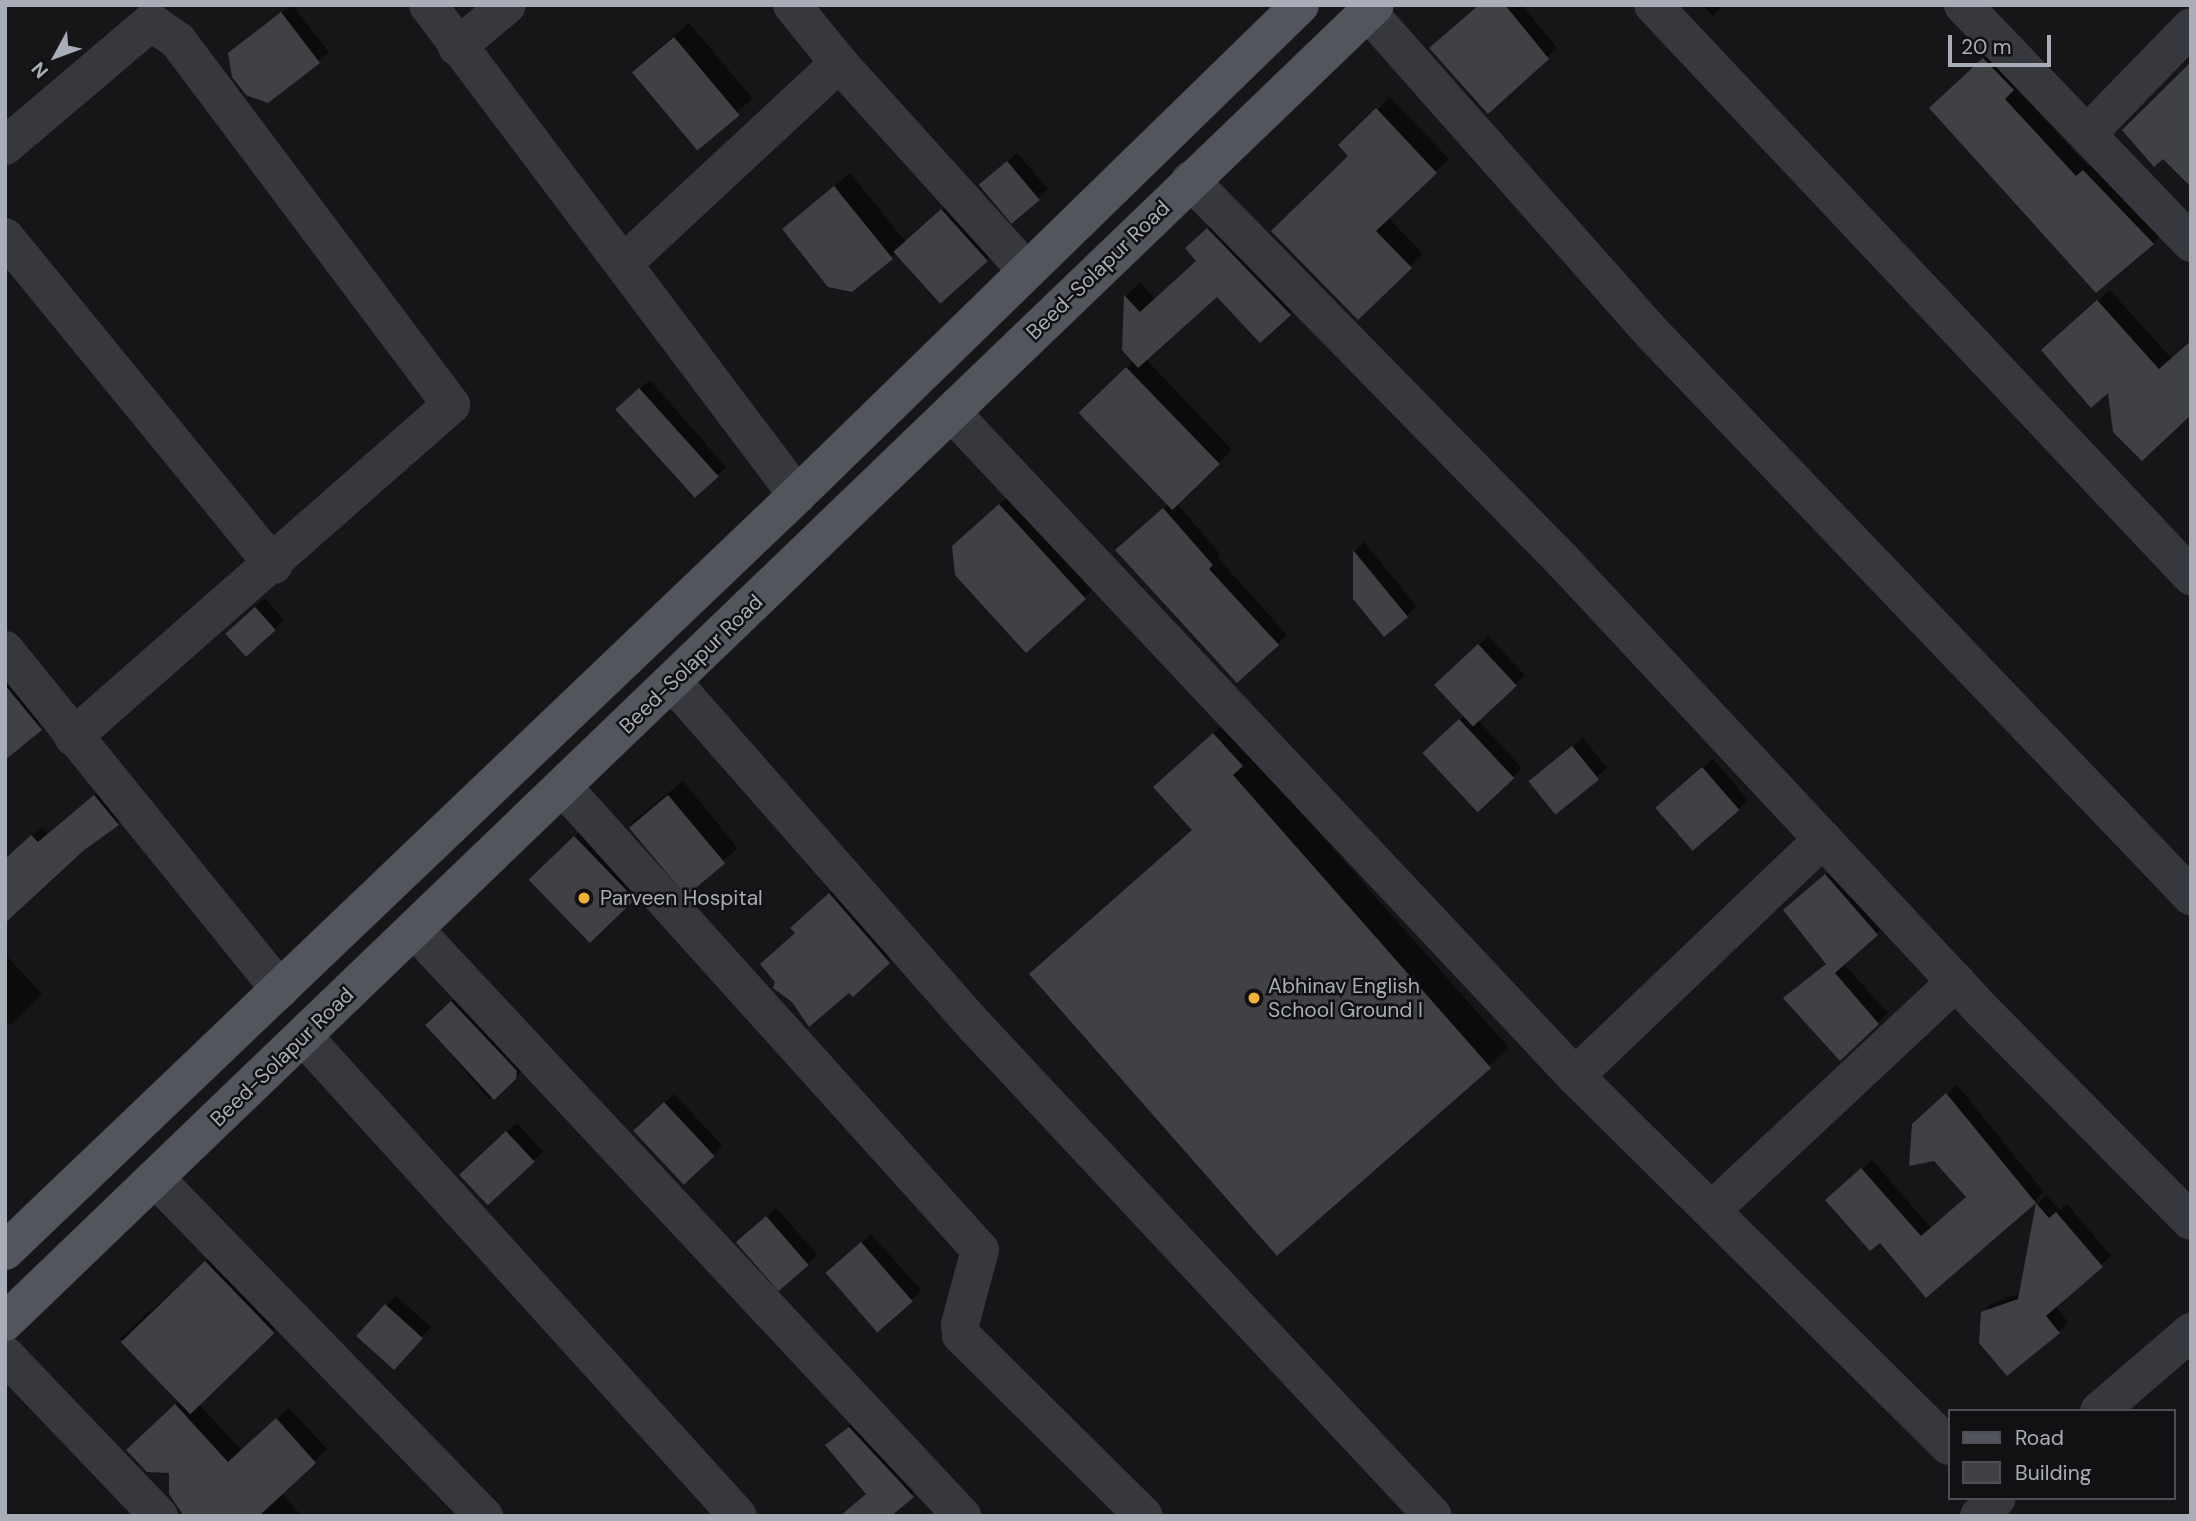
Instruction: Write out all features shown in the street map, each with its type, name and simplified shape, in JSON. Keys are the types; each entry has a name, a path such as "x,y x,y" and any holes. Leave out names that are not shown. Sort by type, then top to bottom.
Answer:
{"main road":[{"path":"5,1251 797,495 1300,5"},
{"name":"Beed-Solapur Road","path":"5,1322 1371,8"}],"street":[{"path":"428,5 797,495"},
{"path":"457,47 507,5"},
{"path":"792,5 839,63 1026,270"},
{"path":"1653,5 2191,576"},
{"path":"1962,5 2191,243"},
{"path":"1371,8 1654,335 2191,896"},
{"path":"5,146 151,22 178,41 452,405 273,565 73,737"},
{"path":"2087,134 2191,27"},
{"path":"624,263 839,63"},
{"path":"1190,180 1563,561 1956,982 2191,1221"},
{"path":"5,237 273,565"},
{"path":"952,413 1575,1076 1713,1209 1948,1445"},
{"path":"5,650 280,989"},
{"path":"669,685 684,695 986,1037 1433,1516"},
{"path":"563,787 980,1250 960,1324 961,1335 1144,1516"},
{"path":"1575,1076 1823,839"},
{"path":"415,930 962,1516"},
{"path":"1713,1209 1956,982"},
{"path":"304,1037 738,1516"},
{"path":"156,1178 484,1516"},
{"path":"2101,1409 2191,1332"},
{"path":"5,1355 159,1516"},
{"path":"1979,1516 1995,1500"}],"building":[{"path":"1479,5 1505,5 1549,59 1488,114 1429,48"},
{"path":"281,12 320,63 268,103 246,95 232,77 228,53"},
{"path":"674,37 740,115 697,150 632,72"},
{"path":"1983,58 2014,90 2005,99 2076,176 2083,170 2154,244 2096,293 1929,108"},
{"path":"2191,62 2191,187 2163,159 2154,167 2122,130"},
{"path":"1376,108 1437,173 1376,231 1412,268 1358,320 1271,231 1348,156 1338,145"},
{"path":"1007,161 1040,200 1011,224 979,185"},
{"path":"834,186 893,259 852,292 828,287 782,229"},
{"path":"941,209 988,261 940,304 893,252"},
{"path":"1207,228 1291,315 1260,343 1217,297 1138,368 1122,350 1124,295 1140,312 1196,261 1185,248"},
{"path":"2097,300 2159,369 2191,341 2191,415 2142,461 2113,432 2108,393 2091,408 2041,350"},
{"path":"1126,367 1220,464 1172,510 1079,413"},
{"path":"639,388 719,476 695,498 615,409"},
{"path":"999,504 1086,599 1026,653 955,575 952,546"},
{"path":"1163,508 1213,565 1209,569 1279,645 1237,683 1115,550"},
{"path":"1353,550 1408,617 1384,637 1353,599"},
{"path":"255,607 276,630 246,657 225,634"},
{"path":"1478,644 1517,686 1473,727 1434,685"},
{"path":"5,685 42,730 5,760"},
{"path":"1459,719 1514,778 1478,812 1422,753"},
{"path":"1213,733 1243,766 1233,775 1491,1068 1277,1256 1029,974 1192,830 1153,787"},
{"path":"1572,746 1599,779 1556,815 1528,781"},
{"path":"1702,767 1739,810 1693,851 1655,808"},
{"path":"94,795 119,825 83,851 5,923 5,859 31,835 38,842"},
{"path":"668,795 725,863 686,896 629,828"},
{"path":"574,836 635,899 590,943 529,880"},
{"path":"1825,874 1878,935 1835,973 1879,1024 1840,1061 1783,998 1826,964 1783,910"},
{"path":"829,893 890,963 853,997 849,993 809,1027 792,1002 773,988 775,982 760,964 795,933 790,928"},
{"path":"451,1001 517,1071 516,1079 494,1100 425,1025"},
{"path":"1946,1093 2036,1203 1926,1298 1880,1243 1870,1251 1825,1200 1861,1168 1921,1236 1966,1197 1934,1161 1909,1166 1912,1124"},
{"path":"664,1102 714,1156 684,1185 633,1131"},
{"path":"506,1131 535,1162 488,1205 459,1175"},
{"path":"2036,1203 2049,1218 2056,1212 2103,1267 2046,1316 2060,1333 2007,1376 1979,1343 1981,1312 2018,1299"},
{"path":"766,1216 809,1265 778,1291 736,1242"},
{"path":"861,1242 913,1302 877,1332 826,1273"},
{"path":"205,1261 274,1333 190,1414 121,1342"},
{"path":"385,1304 423,1338 394,1370 356,1336"},
{"path":"175,1404 228,1462 276,1418 316,1463 259,1516 184,1516 169,1494 169,1473 147,1472 126,1450"},
{"path":"849,1427 914,1497 891,1516 840,1516 866,1494 825,1445"}],"place":[{"name":"Parveen Hospital","path":"584,898"},
{"name":"Abhinav English School Ground I","path":"1254,998"}]}
